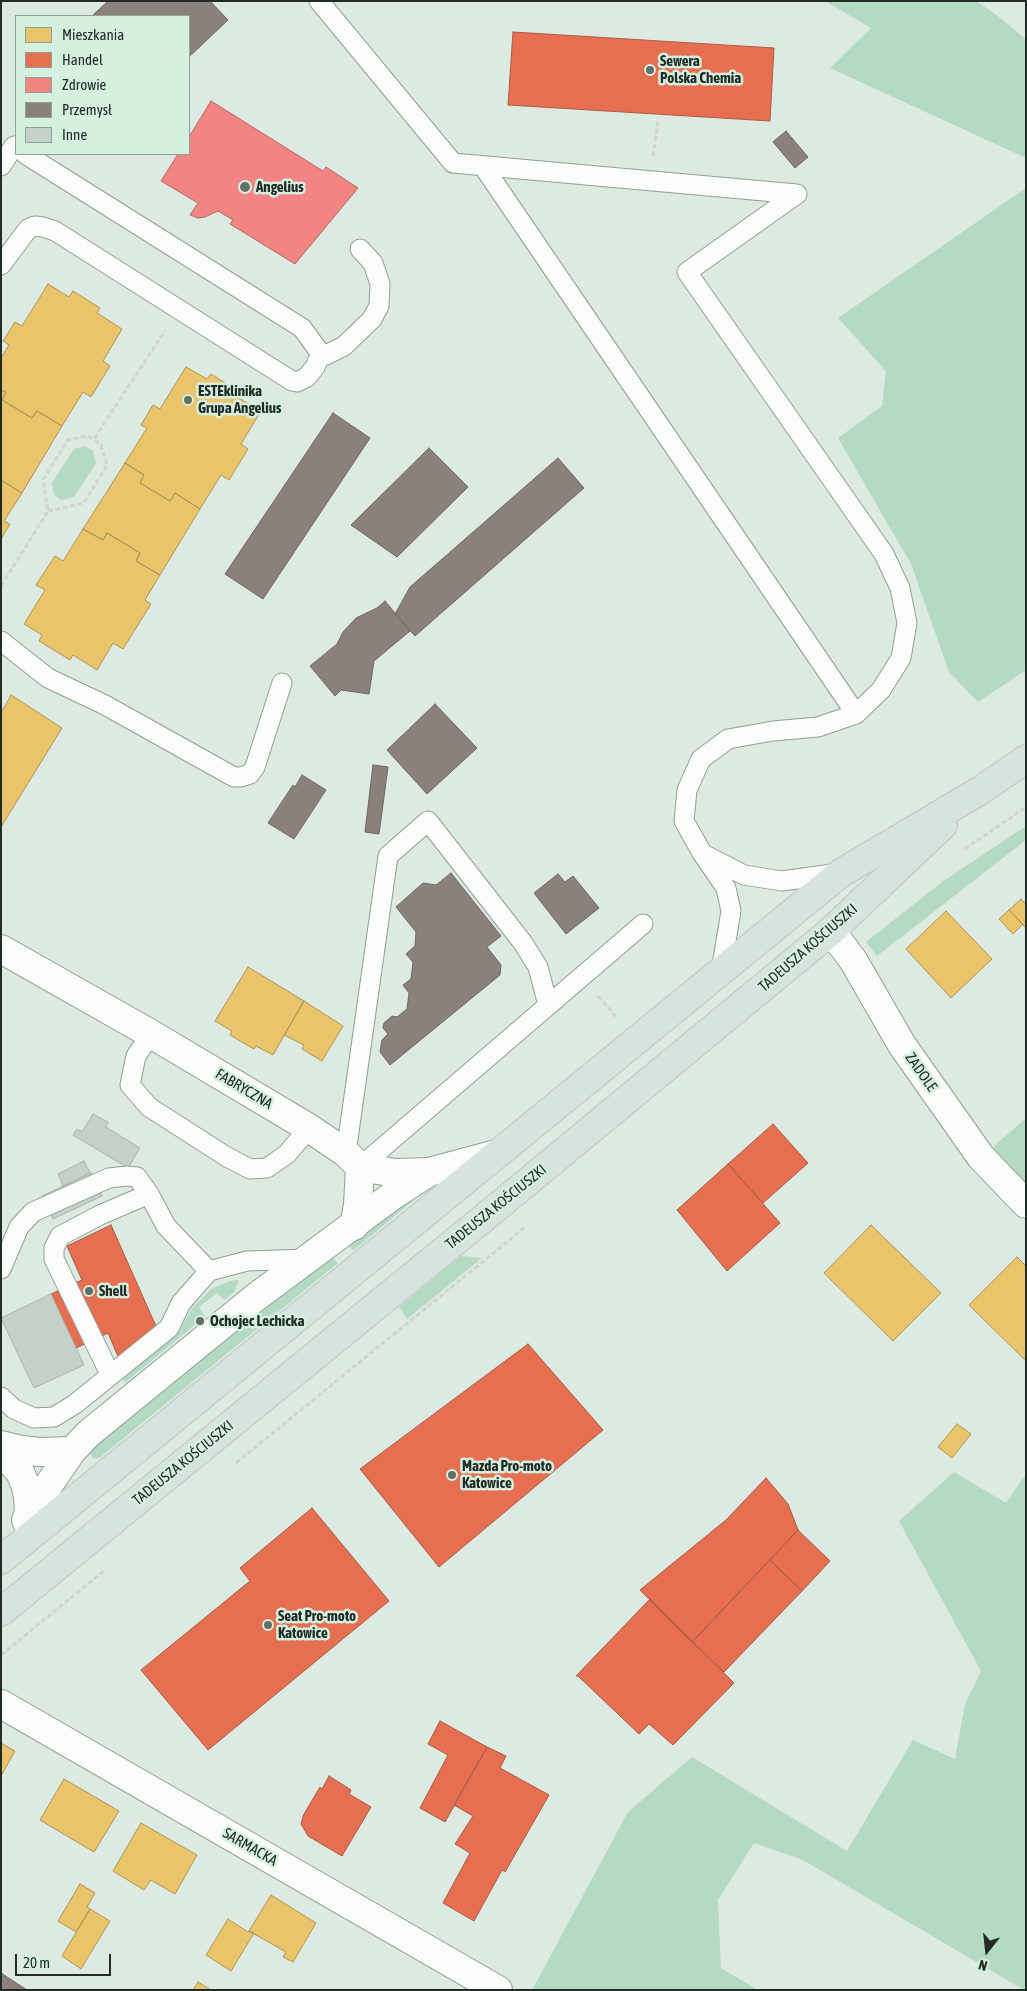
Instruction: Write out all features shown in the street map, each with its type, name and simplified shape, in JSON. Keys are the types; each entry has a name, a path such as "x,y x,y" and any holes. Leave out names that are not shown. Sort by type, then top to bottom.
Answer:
{"main road":[{"name":"TADEUSZA KOŚCIUSZKI","path":"8,1555 840,873 981,790 1026,759"},
{"name":"TADEUSZA KOŚCIUSZKI","path":"1,1612 492,1211 830,930 981,790"}],"street":[{"name":"ZADOLE","path":"830,930 853,960 902,1045 982,1158 1026,1204"},
{"name":"FABRYCZNA","path":"1,950 152,1034 309,1128 353,1160 395,1173 429,1172 496,1154"},
{"path":"353,1160 358,1204 354,1226"},
{"path":"8,1555 29,1513 80,1443 256,1297 392,1196 429,1172"},
{"path":"1,1444 31,1451 80,1443"},
{"path":"1,1452 20,1472 28,1496 29,1513"},
{"name":"SARMACKA","path":"1,1704 498,1990"}],"lane":[{"path":"319,1 453,163 797,194 687,272 884,554 900,588 907,622 901,658 881,690 856,714 818,727 773,731 728,739 701,759 687,790 684,821 702,854 726,888 731,911 721,971"},
{"path":"1,166 15,147"},
{"path":"27,155 302,328 321,354"},
{"path":"483,166 856,714"},
{"path":"1,265 28,228 35,226 43,227 56,231 292,380 297,382 307,377 315,367 321,354"},
{"path":"321,354 326,354 344,346 372,319 379,306 380,284 373,263 360,249"},
{"path":"1,641 48,678 105,705 234,777 250,774 255,767 282,683"},
{"path":"353,1160 388,856 428,821 523,943 538,968 548,1005"},
{"path":"702,854 744,875 782,881 840,873"},
{"path":"353,1160 548,1005 643,924"},
{"path":"152,1034 136,1056 130,1085 149,1107 227,1156 250,1169 267,1168 287,1154 309,1128"},
{"path":"1,1268 19,1227 34,1212 109,1178 128,1176 137,1178 149,1194 166,1226 209,1272"},
{"path":"110,1374 54,1259 54,1248 60,1236 100,1215 149,1194"},
{"path":"1,1397 14,1409 34,1418 54,1417 75,1404 169,1328 181,1303 209,1272 246,1261 308,1259"},
{"path":"75,1404 80,1443"}],"path":[{"path":"649,181 658,122"},
{"path":"94,439 180,309"},
{"path":"1,586 48,511 43,480 68,440 86,436 94,439 101,445 107,466 84,503 48,511"},
{"path":"582,977 621,1023"}],"green space":[{"path":"825,1 976,1 994,13 1026,39 1026,158 830,68 871,28"},
{"path":"1026,188 1026,670 978,702 949,672 911,564 838,438 882,406 886,371 838,318"},
{"path":"85,446 93,451 96,463 74,497 62,500 54,495 52,483 74,449"},
{"path":"1026,826 1026,840 877,956 866,942 942,882"},
{"path":"1026,1118 1026,1182 991,1149"},
{"path":"427,1189 353,1251 346,1242"},
{"path":"329,1254 338,1263 98,1459 93,1458 90,1454 97,1441"},
{"path":"461,1256 482,1258 407,1319 399,1307"},
{"path":"239,1280 234,1292 225,1300 217,1293 199,1307 205,1316 126,1382 122,1379 180,1330 192,1308 211,1289 230,1281"},
{"path":"954,1472 1006,1503 1026,1474 1026,1988 1024,1990 803,1860 754,1843 718,1900 721,1968 758,1990 532,1990 628,1812 692,1757 847,1851 913,1740 955,1759 965,1704 981,1671 899,1521"}],"building: Mieszkania":[{"path":"48,284 69,297 73,291 100,308 97,313 122,329 103,361 110,366 91,397 83,392 62,426 37,411 32,418 2,400 6,392 1,390 1,358 9,345 3,341 15,322 22,326"},
{"path":"186,367 207,379 211,374 238,391 235,396 261,411 241,444 248,449 229,480 221,475 200,509 175,493 170,501 140,483 144,475 125,463 147,428 141,425 153,405 160,409"},
{"path":"1,390 6,392 2,400 32,418 37,411 62,426 22,493 1,480"},
{"path":"125,463 144,475 140,483 170,501 175,493 200,509 160,575 136,561 140,553 107,533 103,540 83,529"},
{"path":"1,480 22,493 4,521 10,524 1,539"},
{"path":"83,529 103,540 107,533 140,553 136,561 160,575 145,600 151,604 123,649 113,643 97,670 73,655 70,660 39,641 42,635 24,624 45,590 36,585 55,556 63,561"},
{"path":"11,695 62,728 1,827 1,713"},
{"path":"1021,899 1026,904 1026,928 1009,910"},
{"path":"1009,910 1023,924 1013,934 999,919"},
{"path":"946,911 992,959 951,998 906,949"},
{"path":"248,967 304,1001 273,1055 256,1046 254,1049 230,1035 232,1031 215,1021"},
{"path":"304,1001 343,1026 322,1061 302,1049 304,1045 284,1035"},
{"path":"871,1225 941,1293 893,1341 824,1273"},
{"path":"1017,1257 1026,1266 1026,1361 969,1305"},
{"path":"957,1424 971,1434 952,1458 938,1447"},
{"path":"1,1743 15,1751 1,1776"},
{"path":"64,1779 119,1811 94,1852 40,1820"},
{"path":"141,1823 197,1855 175,1894 151,1880 144,1890 113,1871"},
{"path":"80,1884 95,1893 87,1907 90,1909 76,1932 58,1921"},
{"path":"271,1895 316,1923 293,1962 283,1957 286,1952 249,1931"},
{"path":"90,1909 110,1921 81,1969 62,1956"},
{"path":"228,1919 248,1932 254,1933 231,1971 206,1955"},
{"path":"198,1982 211,1990 193,1990"}],"building: Handel":[{"path":"513,32 774,48 770,121 508,105"},
{"path":"773,1124 808,1163 763,1203 728,1164"},
{"path":"728,1164 780,1223 727,1271 677,1210"},
{"path":"111,1225 163,1342 120,1361 108,1333 76,1348 51,1294 82,1280 67,1246"},
{"path":"528,1344 603,1430 439,1567 360,1469"},
{"path":"766,1478 788,1504 798,1530 692,1642 640,1590 726,1520"},
{"path":"312,1508 389,1601 208,1750 141,1670 250,1581 240,1568"},
{"path":"798,1530 830,1561 802,1591 770,1560"},
{"path":"770,1560 802,1591 724,1672 692,1642"},
{"path":"650,1599 734,1683 673,1745 649,1724 639,1734 576,1676"},
{"path":"440,1721 487,1747 445,1822 420,1808 448,1755 428,1744"},
{"path":"487,1747 506,1756 500,1768 549,1795 505,1872 502,1870 474,1921 443,1903 470,1853 455,1844 473,1816 454,1805"},
{"path":"329,1776 351,1790 349,1794 371,1807 342,1856 308,1836 301,1824 304,1814"}],"building: Zdrowie":[{"path":"211,101 323,171 326,167 358,188 295,264 230,224 233,220 218,211 198,218 190,215 198,203 161,181 177,155 190,155 190,135"}],"building: Przemysł":[{"path":"108,1 210,1 228,20 190,56 190,15 93,15"},
{"path":"786,131 808,157 795,168 773,142"},
{"path":"333,413 370,438 263,599 225,574"},
{"path":"429,448 468,487 397,557 351,525"},
{"path":"558,458 584,488 415,636 395,614 410,587"},
{"path":"385,601 410,631 374,661 369,694 341,690 335,696 310,666 337,644 343,632 356,618 377,608"},
{"path":"435,704 477,748 427,794 387,750"},
{"path":"373,765 388,767 379,834 365,832"},
{"path":"302,775 326,790 294,839 268,823 293,785 295,787"},
{"path":"451,873 501,936 487,947 501,965 500,975 390,1065 380,1052 382,1040 388,1034 383,1028 384,1023 392,1016 397,1017 407,1009 409,993 403,985 411,979 413,962 406,954 415,946 416,932 396,907 423,883 436,885"},
{"path":"558,874 565,882 573,876 599,908 566,934 534,893"},
{"path":"1,1973 27,1990 1,1990"}],"building: Inne":[{"path":"93,1114 108,1122 106,1127 140,1148 128,1168 73,1135 77,1129 82,1132"},
{"path":"84,1161 90,1173 63,1186 58,1174"},
{"path":"91,1173 102,1196 53,1219 42,1196"},
{"path":"51,1294 84,1365 34,1388 1,1318"}],"place":[{"name":"Sewera Polska Chemia","path":"650,70"},
{"name":"Angelius","path":"245,187"},
{"name":"ESTEklinika Grupa Angelius","path":"188,400"},
{"name":"Shell","path":"89,1291"},
{"name":"Ochojec Lechicka","path":"200,1321"},
{"name":"Mazda Pro-moto Katowice","path":"452,1475"},
{"name":"Seat Pro-moto Katowice","path":"268,1625"}]}
